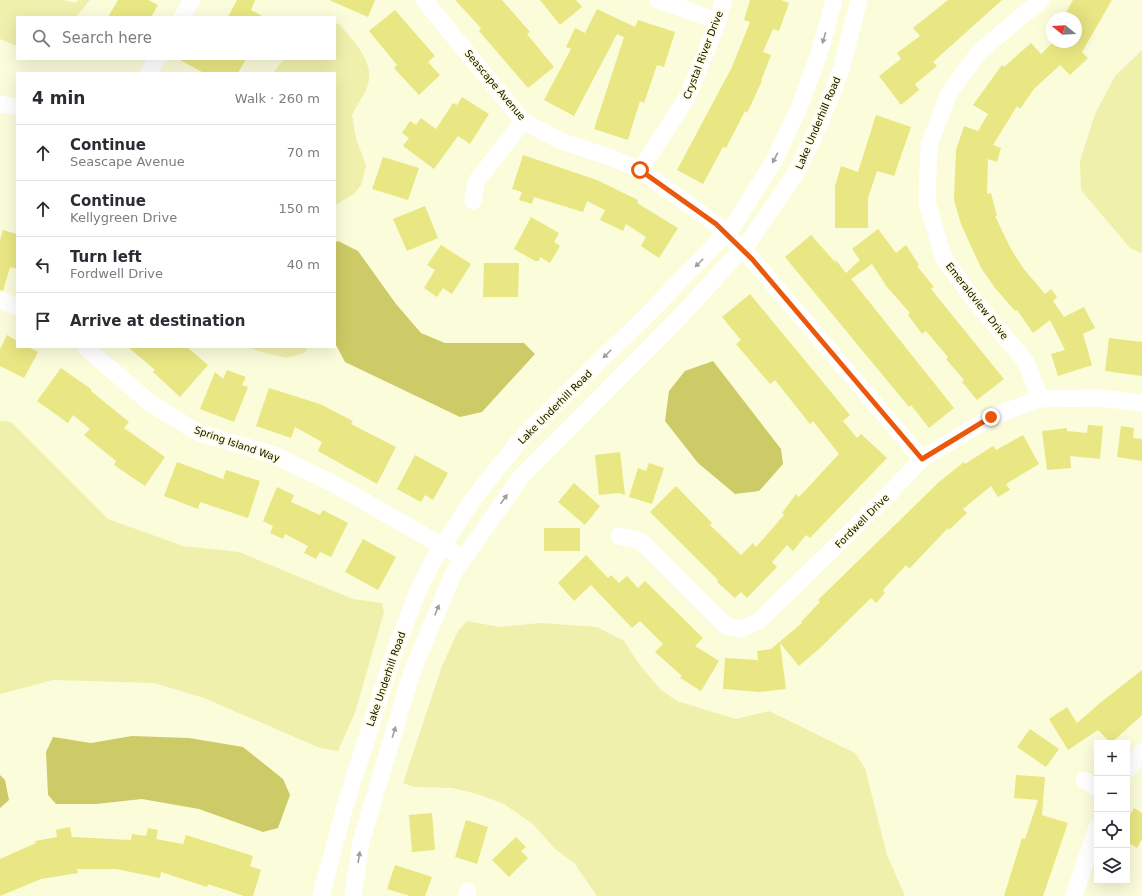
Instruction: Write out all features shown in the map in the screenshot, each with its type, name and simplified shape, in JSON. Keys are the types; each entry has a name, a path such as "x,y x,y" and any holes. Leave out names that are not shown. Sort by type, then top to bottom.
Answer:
{"street":[{"path":"183,16 192,0"},
{"name":"Seascape Avenue","path":"424,0 523,121 561,141 612,158 640,170 716,224 752,259 922,459"},
{"path":"658,0 718,21"},
{"name":"Crystal River Drive","path":"640,170 688,96 718,21 723,0"},
{"name":"Lake Underhill Road","path":"320,896 344,806 393,656 417,594 442,546 473,498 524,435 649,313 733,226 774,161 798,110 819,54 834,0"},
{"name":"Lake Underhill Road","path":"353,896 362,842 412,672 454,572 521,477 677,320 742,250 796,173 803,159 841,70 859,0"},
{"name":"Emeraldview Drive","path":"1040,399 1026,362 974,300 944,259 927,202 929,146 949,93 980,50 1041,0"},
{"path":"149,72 156,60"},
{"path":"0,104 16,107"},
{"path":"473,201 476,182 523,121"},
{"path":"0,300 16,308"},
{"name":"Spring Island Way","path":"86,348 150,403 197,432 274,455 332,483 463,558"},
{"name":"Fordwell Drive","path":"619,536 641,541 726,626 741,629 759,621 783,600 922,459 991,417 1040,399 1100,398 1142,403"},
{"path":"1130,766 1142,752"},
{"path":"1074,896 1090,870 1094,845"}],"green space":[{"path":"0,0 64,0 75,3 79,0 90,0 77,16 16,16 16,46 0,39"},
{"path":"336,23 339,24 357,46 367,62 369,80 366,90 352,115 356,138 366,166 361,185 354,194 336,204 336,72 274,72 283,60 336,60"},
{"path":"1142,50 1142,253 1130,248 1081,190 1080,161 1095,114 1115,76"},
{"path":"252,348 307,348 305,353 286,358"},
{"path":"0,421 11,422 108,519 183,546 239,552 353,599 382,603 384,612 355,713 338,751 320,748 204,698 154,683 53,680 0,694"},
{"path":"467,621 500,627 540,623 597,627 624,641 639,664 660,689 677,701 736,719 769,711 855,753 865,768 887,855 905,896 597,896 574,863 555,849 533,824 504,804 477,794 452,788 414,787 403,783 442,666 458,631"}],"shaded area":[{"path":"338,241 358,251 396,304 421,333 445,343 524,343 535,354 482,412 460,417 345,362 336,345 336,242"},
{"path":"713,361 781,449 783,464 759,491 735,494 698,463 665,421 669,391 685,371"},
{"path":"132,736 189,738 243,747 283,779 290,795 278,828 263,832 199,809 142,799 96,804 56,804 48,795 46,752 53,737 91,743"},
{"path":"0,775 5,780 9,800 0,808"}],"building":[{"path":"118,0 148,0 158,5 152,16 109,16"},
{"path":"237,0 255,0 251,10 262,16 229,16"},
{"path":"329,0 375,0 368,17"},
{"path":"455,0 502,0 530,32 527,34 554,67 528,88 479,31 481,28"},
{"path":"540,0 576,0 582,7 560,25"},
{"path":"750,0 781,0 789,3 779,31 773,29 763,52 771,55 762,81 747,113 745,111 726,148 723,147 703,184 677,170 732,67 750,22 744,20"},
{"path":"948,0 1002,0 933,62 937,66 915,84 919,90 901,105 879,76 901,59 897,53 920,36 913,28"},
{"path":"1073,0 1112,0 1082,52 1088,58 1070,75 1060,65 1034,89 1020,109 1017,106 993,145 1001,148 997,162 988,159 987,194 991,193 997,216 995,216 1011,249 1023,268 1045,294 1051,289 1057,297 1053,301 1064,317 1084,307 1095,328 1083,334 1092,365 1058,376 1051,354 1065,350 1050,320 1033,333 1017,310 1015,311 995,288 981,268 961,224 954,200 956,150 964,126 978,131 988,114 973,105 1002,65 1004,67 1031,43 1041,54 1047,48 1082,48 1082,12 1066,12"},
{"path":"597,9 635,27 638,20 675,32 664,67 657,65 644,103 640,101 628,140 594,129 624,37 617,34 574,116 544,100 571,49 566,47 575,28 585,33"},
{"path":"395,10 435,56 428,62 440,75 419,95 394,68 397,65 369,31"},
{"path":"180,60 245,60 239,72 202,72"},
{"path":"462,97 489,114 470,144 458,136 434,169 403,146 409,138 402,133 410,121 416,125 421,118 436,129 453,103 457,105"},
{"path":"876,115 911,127 894,176 877,171 868,198 868,228 835,228 835,186 841,166 858,172"},
{"path":"523,155 597,180 638,200 637,203 678,228 659,258 641,246 646,237 626,224 623,231 600,220 605,210 587,201 583,212 534,197 532,204 519,200 522,192 512,189"},
{"path":"383,157 419,168 408,200 372,189"},
{"path":"425,206 438,238 407,251 393,219"},
{"path":"531,217 559,233 554,242 560,246 550,263 540,257 539,261 535,261 514,249"},
{"path":"878,229 896,253 906,245 919,265 917,266 934,287 931,289 1004,379 977,400 962,382 964,380 946,359 948,357 926,331 922,334 908,315 910,313 887,287 872,264 851,279 954,408 929,428 911,405 909,407 785,257 811,235 836,263 835,259 846,273 860,260 852,249"},
{"path":"3,230 16,234 16,269 10,267 3,291 0,290 0,240"},
{"path":"441,245 471,264 452,294 443,288 437,297 424,288 435,270 427,265"},
{"path":"484,263 519,263 518,297 483,297"},
{"path":"750,294 850,415 843,421 857,438 861,434 887,458 810,538 806,535 793,551 787,545 772,562 777,567 747,598 741,592 735,598 717,582 718,580 650,512 676,486 712,523 710,525 741,555 753,543 756,547 784,515 782,513 796,494 799,497 839,454 813,421 810,424 775,380 770,384 736,344 741,340 722,317"},
{"path":"7,335 16,340 16,348 30,348 38,352 24,378 0,366 0,349"},
{"path":"1109,338 1142,342 1142,376 1105,371"},
{"path":"129,348 188,348 208,365 180,397 153,372 155,370"},
{"path":"61,368 91,389 91,391 129,422 124,428 165,457 145,486 114,465 116,461 84,435 90,429 73,415 68,423 37,401"},
{"path":"227,370 246,377 242,385 248,387 234,422 200,409 215,372 223,379"},
{"path":"269,388 320,404 353,421 351,424 396,447 377,484 318,451 322,442 295,427 291,438 256,426"},
{"path":"1088,425 1103,426 1100,459 1070,456 1071,468 1047,470 1042,431 1067,428 1067,431 1087,433"},
{"path":"1121,426 1134,428 1133,438 1142,439 1142,461 1117,457"},
{"path":"1023,435 1039,464 1006,484 1010,490 998,497 991,486 963,509 967,513 949,530 948,528 909,569 906,565 883,590 885,593 876,603 871,598 819,649 799,666 780,643 786,689 760,692 723,689 725,658 758,660 757,651 771,649 802,623 801,622 820,602 818,600 939,482 964,462 965,464 993,446 996,450"},
{"path":"620,452 625,495 619,493 599,495 595,455"},
{"path":"415,455 448,473 433,500 425,495 421,502 397,489"},
{"path":"177,462 223,479 226,470 260,481 248,518 200,502 198,509 164,496"},
{"path":"649,463 664,468 652,504 629,497 638,468 646,471"},
{"path":"574,483 600,506 585,525 558,502"},
{"path":"277,487 294,495 291,502 320,515 323,510 348,523 331,557 320,552 316,559 304,553 308,546 285,534 283,539 270,533 273,526 263,521"},
{"path":"544,528 580,528 580,551 544,551"},
{"path":"363,539 396,557 378,590 345,572"},
{"path":"586,555 608,578 611,575 619,583 627,576 638,588 645,581 703,638 695,646 719,661 701,691 680,678 682,676 655,652 663,644 640,621 632,628 591,585 574,601 558,583"},
{"path":"1142,670 1142,715 1114,740 1108,740 1098,730 1068,750 1049,719 1067,707 1077,723"},
{"path":"1030,729 1059,749 1046,767 1017,747"},
{"path":"1016,775 1045,777 1042,815 1068,823 1043,896 1004,896 1022,838 1025,839 1038,800 1014,798"},
{"path":"1134,808 1142,813 1142,839 1137,848 1130,844 1130,815"},
{"path":"432,813 435,850 412,852 409,815"},
{"path":"466,820 488,827 477,864 455,857"},
{"path":"70,827 72,837 131,840 132,834 146,836 148,828 158,830 156,839 183,844 186,835 253,856 250,866 261,870 253,896 244,896 208,884 207,887 161,872 160,878 116,869 77,869 78,873 41,879 0,896 0,859 36,843 35,841 57,837 56,830"},
{"path":"516,837 526,847 521,851 528,858 509,877 492,860"},
{"path":"395,865 432,877 425,896 410,896 387,889"}],"route":[{"path":"640,170 716,224 752,259 922,459 991,417"}]}
